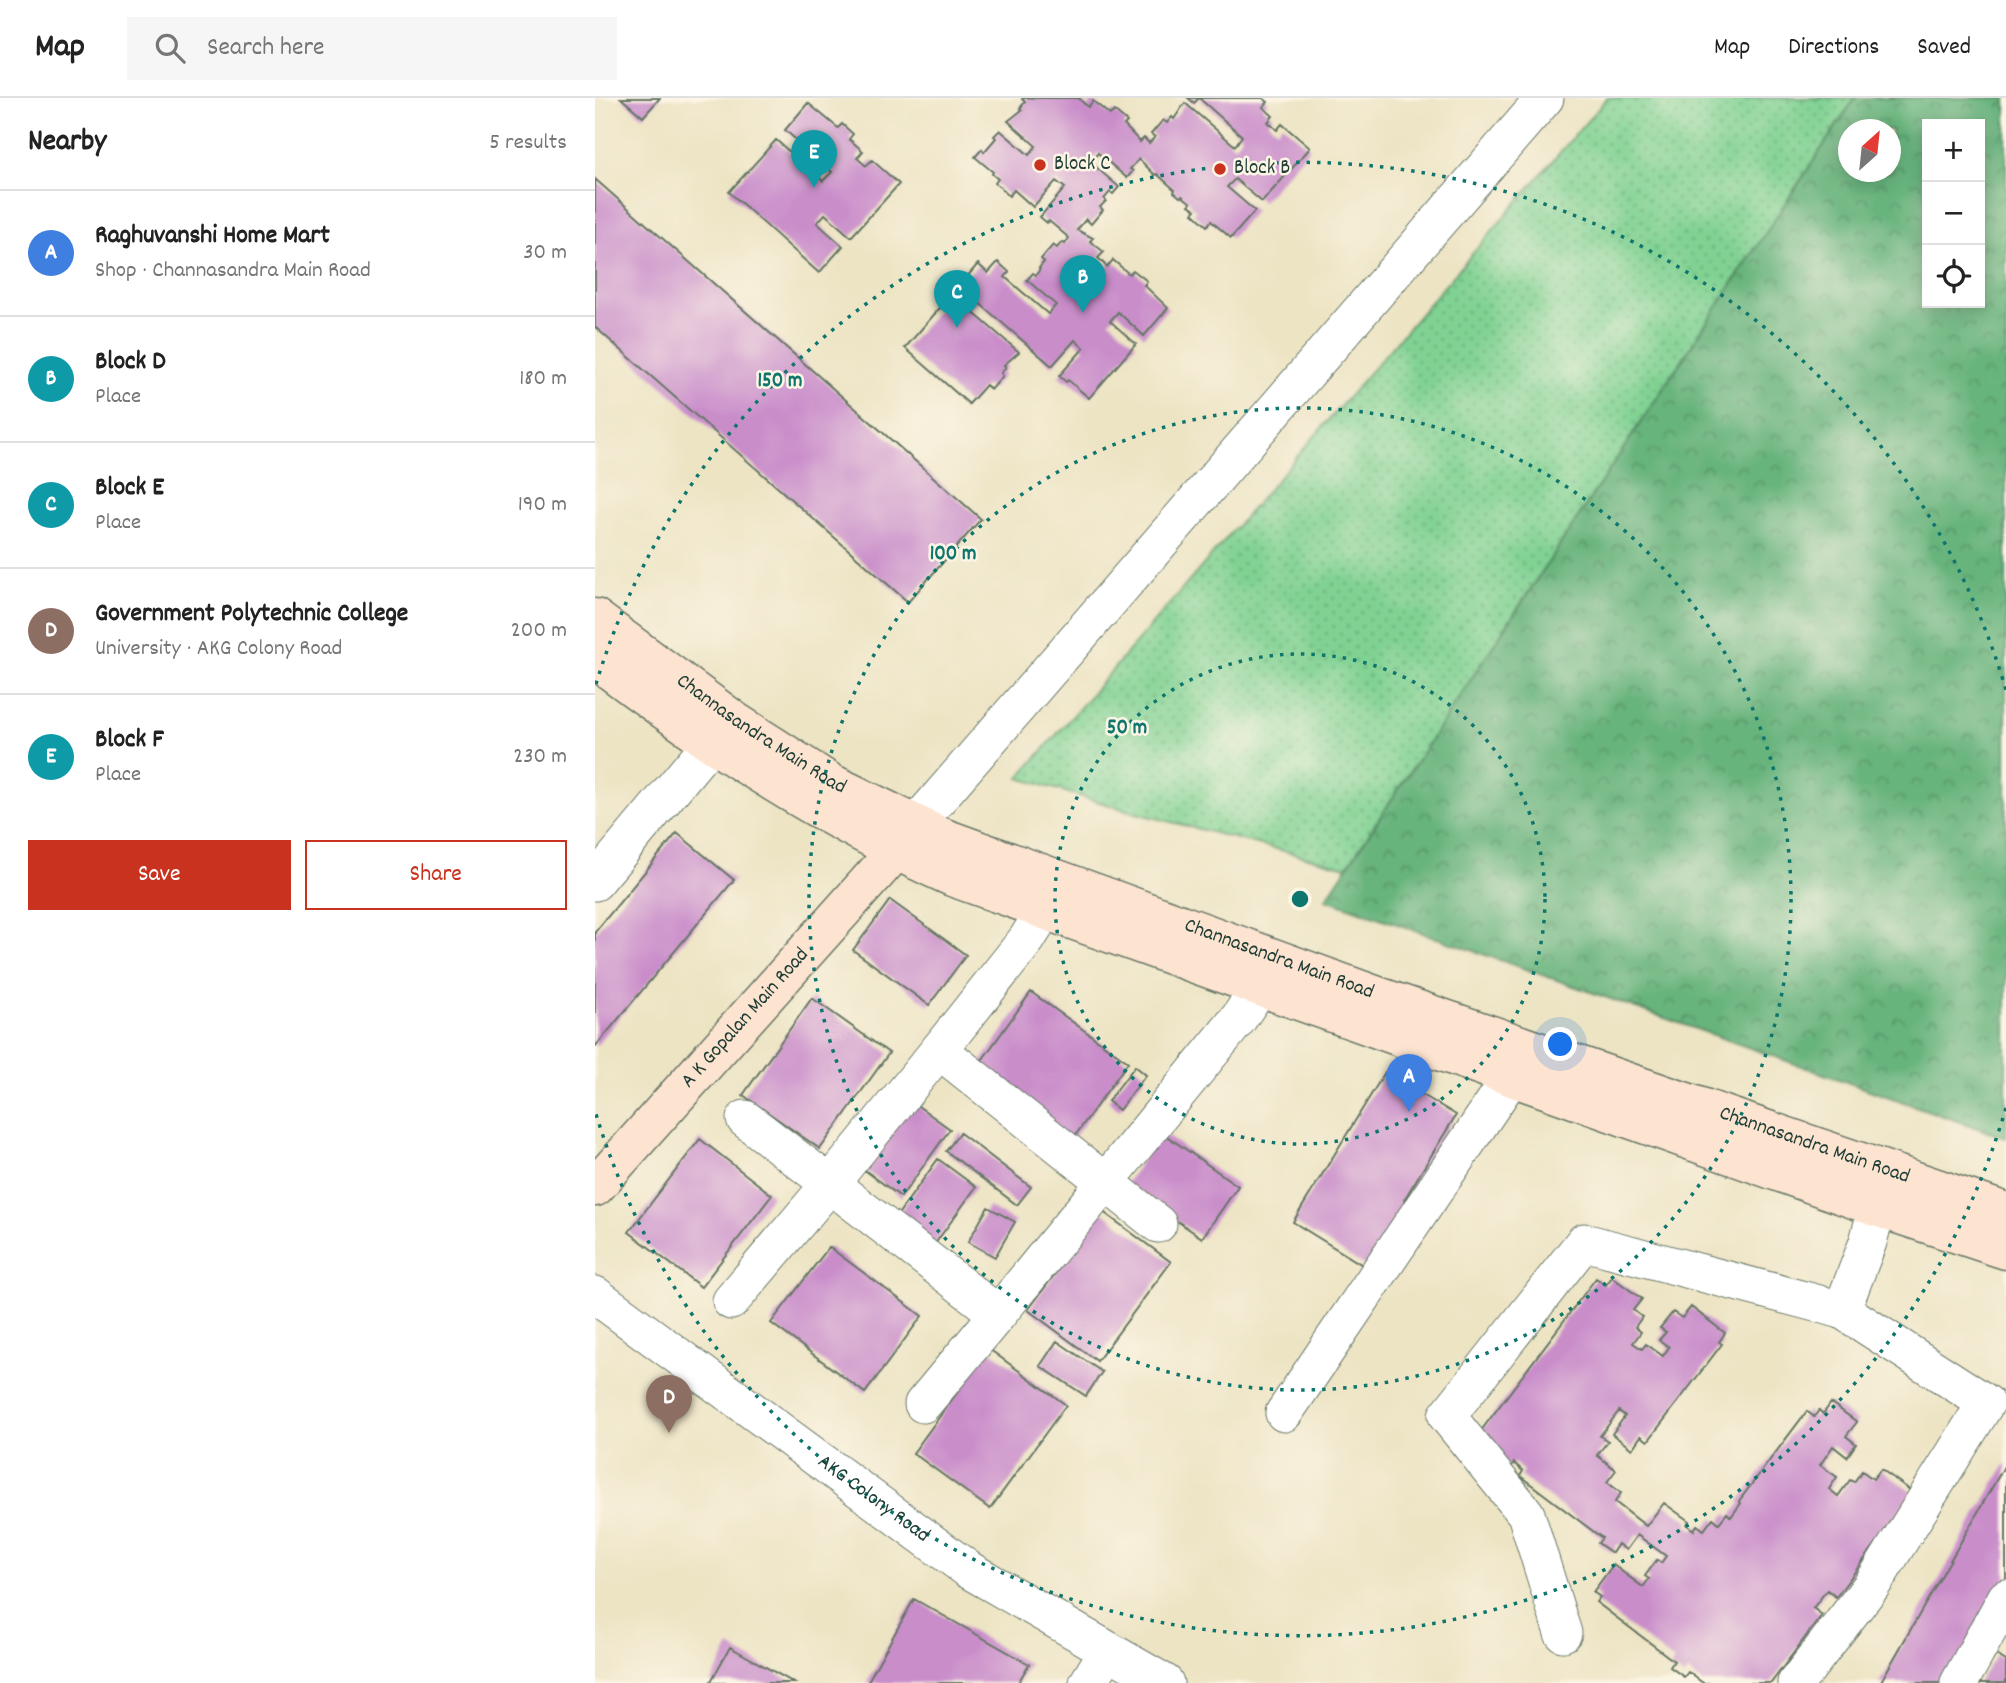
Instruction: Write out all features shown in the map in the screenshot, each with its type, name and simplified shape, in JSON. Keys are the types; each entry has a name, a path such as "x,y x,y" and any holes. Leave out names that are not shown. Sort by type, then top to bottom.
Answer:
{"main road":[{"name":"Channasandra Main Road","path":"595,618 736,722 831,783 906,837 952,877 1511,1076 1881,1190 2006,1212"},
{"name":"Channasandra Main Road","path":"595,659 710,744 818,810 906,837 943,837 1378,996 1805,1141 1881,1190 2006,1250"},
{"name":"A K Gopalan Main Road","path":"595,1187 906,837"}],"street":[{"path":"906,837 1545,98"},
{"path":"595,882 710,744"},
{"path":"731,1301 939,1050 1027,939 1045,910"},
{"path":"923,1404 1239,1018 1259,988"},
{"path":"939,1050 1159,1224"},
{"path":"1284,1413 1511,1076"},
{"path":"745,1119 997,1314"},
{"path":"1842,1310 1868,1242 1881,1190"},
{"path":"1563,1633 1526,1514 1447,1416 1584,1242 1842,1310 1986,1404 1872,1586 1796,1683"},
{"name":"AKG Colony Road","path":"595,1295 969,1570 1107,1652 1165,1683"},
{"path":"1959,1683 2006,1598"},
{"path":"1088,1683 1107,1652"}],"green space":[{"path":"1607,98 1855,98 1841,119 1838,119 1838,124 1347,867 1136,813 1019,778"},
{"path":"1855,98 2006,98 2006,1138 1326,899 1838,124 1838,182 1901,182 1901,119 1841,119"}],"building":[{"path":"621,98 660,98 643,117"},
{"path":"1023,98 1080,98 1088,107 1093,101 1110,115 1114,111 1127,122 1124,125 1140,142 1144,138 1149,143 1155,137 1151,134 1163,120 1167,123 1172,117 1174,119 1185,103 1235,146 1242,136 1199,98 1263,98 1268,102 1263,107 1273,116 1268,122 1277,130 1282,124 1310,148 1262,202 1235,179 1227,187 1255,211 1231,238 1211,221 1207,226 1193,213 1196,210 1189,205 1191,203 1174,192 1175,190 1139,159 1130,169 1133,171 1127,178 1098,153 1090,162 1119,187 1104,199 1106,201 1100,207 1103,210 1091,224 1086,219 1077,230 1093,238 1090,241 1104,252 1098,258 1107,267 1113,260 1129,274 1133,270 1147,281 1144,285 1168,308 1144,336 1118,312 1110,321 1136,344 1089,398 1059,376 1084,348 1075,340 1052,366 977,301 969,309 1019,352 1004,365 1006,367 1001,373 1003,376 991,390 986,385 969,404 905,348 978,264 988,273 998,262 1009,272 1005,277 1048,314 1056,305 1027,280 1033,273 1036,275 1044,262 1041,259 1053,245 1057,248 1069,238 1040,217 1065,188 1056,181 1033,207 1014,190 1009,196 995,183 998,179 993,172 975,157 982,149 984,152 1000,130 1029,155 1036,146 1008,121 1022,110 1020,108 1025,102"},
{"path":"808,103 838,128 842,124 853,134 849,139 863,151 857,158 866,166 872,160 899,184 851,237 825,214 817,223 843,246 819,273 729,192 776,140 823,181 832,172 785,130"},
{"path":"595,179 981,519 908,602 595,327"},
{"path":"677,833 734,880 595,1047 595,932"},
{"path":"890,900 966,955 929,1005 853,950"},
{"path":"1031,992 1128,1062 1072,1140 975,1070"},
{"path":"812,998 889,1053 820,1149 743,1095"},
{"path":"1135,1066 1146,1075 1119,1110 1108,1101"},
{"path":"1385,1072 1456,1115 1404,1200 1409,1203 1369,1269 1293,1222"},
{"path":"911,1101 950,1129 901,1197 862,1168"},
{"path":"1161,1132 1238,1186 1202,1238 1125,1185"},
{"path":"960,1133 1031,1187 1017,1205 946,1151"},
{"path":"700,1139 772,1195 701,1287 629,1232"},
{"path":"938,1159 976,1187 929,1252 891,1224"},
{"path":"988,1207 1015,1222 995,1257 968,1242"},
{"path":"1102,1211 1171,1262 1097,1361 1028,1310"},
{"path":"829,1247 922,1316 865,1393 771,1323"},
{"path":"1612,1277 1642,1299 1633,1310 1642,1317 1635,1327 1641,1332 1633,1343 1642,1349 1646,1344 1663,1356 1669,1347 1659,1340 1666,1332 1660,1328 1673,1312 1682,1318 1691,1307 1725,1333 1719,1342 1722,1344 1648,1441 1641,1436 1632,1449 1612,1434 1625,1416 1619,1411 1600,1436 1608,1441 1597,1455 1616,1470 1607,1482 1621,1493 1615,1502 1646,1526 1664,1503 1689,1521 1687,1525 1694,1530 1697,1525 1704,1530 1713,1518 1719,1523 1727,1513 1731,1517 1741,1503 1739,1501 1807,1411 1814,1417 1819,1410 1823,1414 1831,1403 1857,1422 1846,1436 1856,1444 1847,1457 1833,1446 1820,1465 1837,1477 1829,1489 1838,1496 1850,1480 1854,1482 1862,1471 1873,1479 1881,1469 1914,1493 1836,1597 1827,1590 1813,1608 1822,1615 1771,1683 1703,1683 1688,1672 1684,1677 1670,1667 1674,1661 1596,1602 1600,1597 1593,1592 1613,1565 1643,1587 1649,1579 1645,1576 1657,1560 1661,1563 1666,1556 1637,1535 1626,1550 1618,1544 1612,1553 1598,1543 1602,1538 1520,1476 1523,1471 1514,1463 1511,1467 1474,1440 1596,1278 1606,1285"},
{"path":"1057,1341 1102,1372 1086,1396 1040,1366"},
{"path":"989,1349 1066,1405 990,1509 913,1453"},
{"path":"2006,1463 2006,1583 1949,1683 1880,1683"},
{"path":"914,1599 1029,1664 1018,1683 867,1683"},
{"path":"730,1647 794,1683 710,1683"},
{"path":"1996,1655 2006,1661 2006,1683 1977,1683"}],"place":[{"name":"Block C","path":"1040,165"},
{"name":"Block B","path":"1220,169"},
{"name":"Block F","path":"814,188"},
{"name":"Block D","path":"1083,313"},
{"name":"Block E","path":"957,328"},
{"name":"Raghuvanshi Home Mart","path":"1409,1112"},
{"name":"Government Polytechnic College","path":"669,1433"}]}
